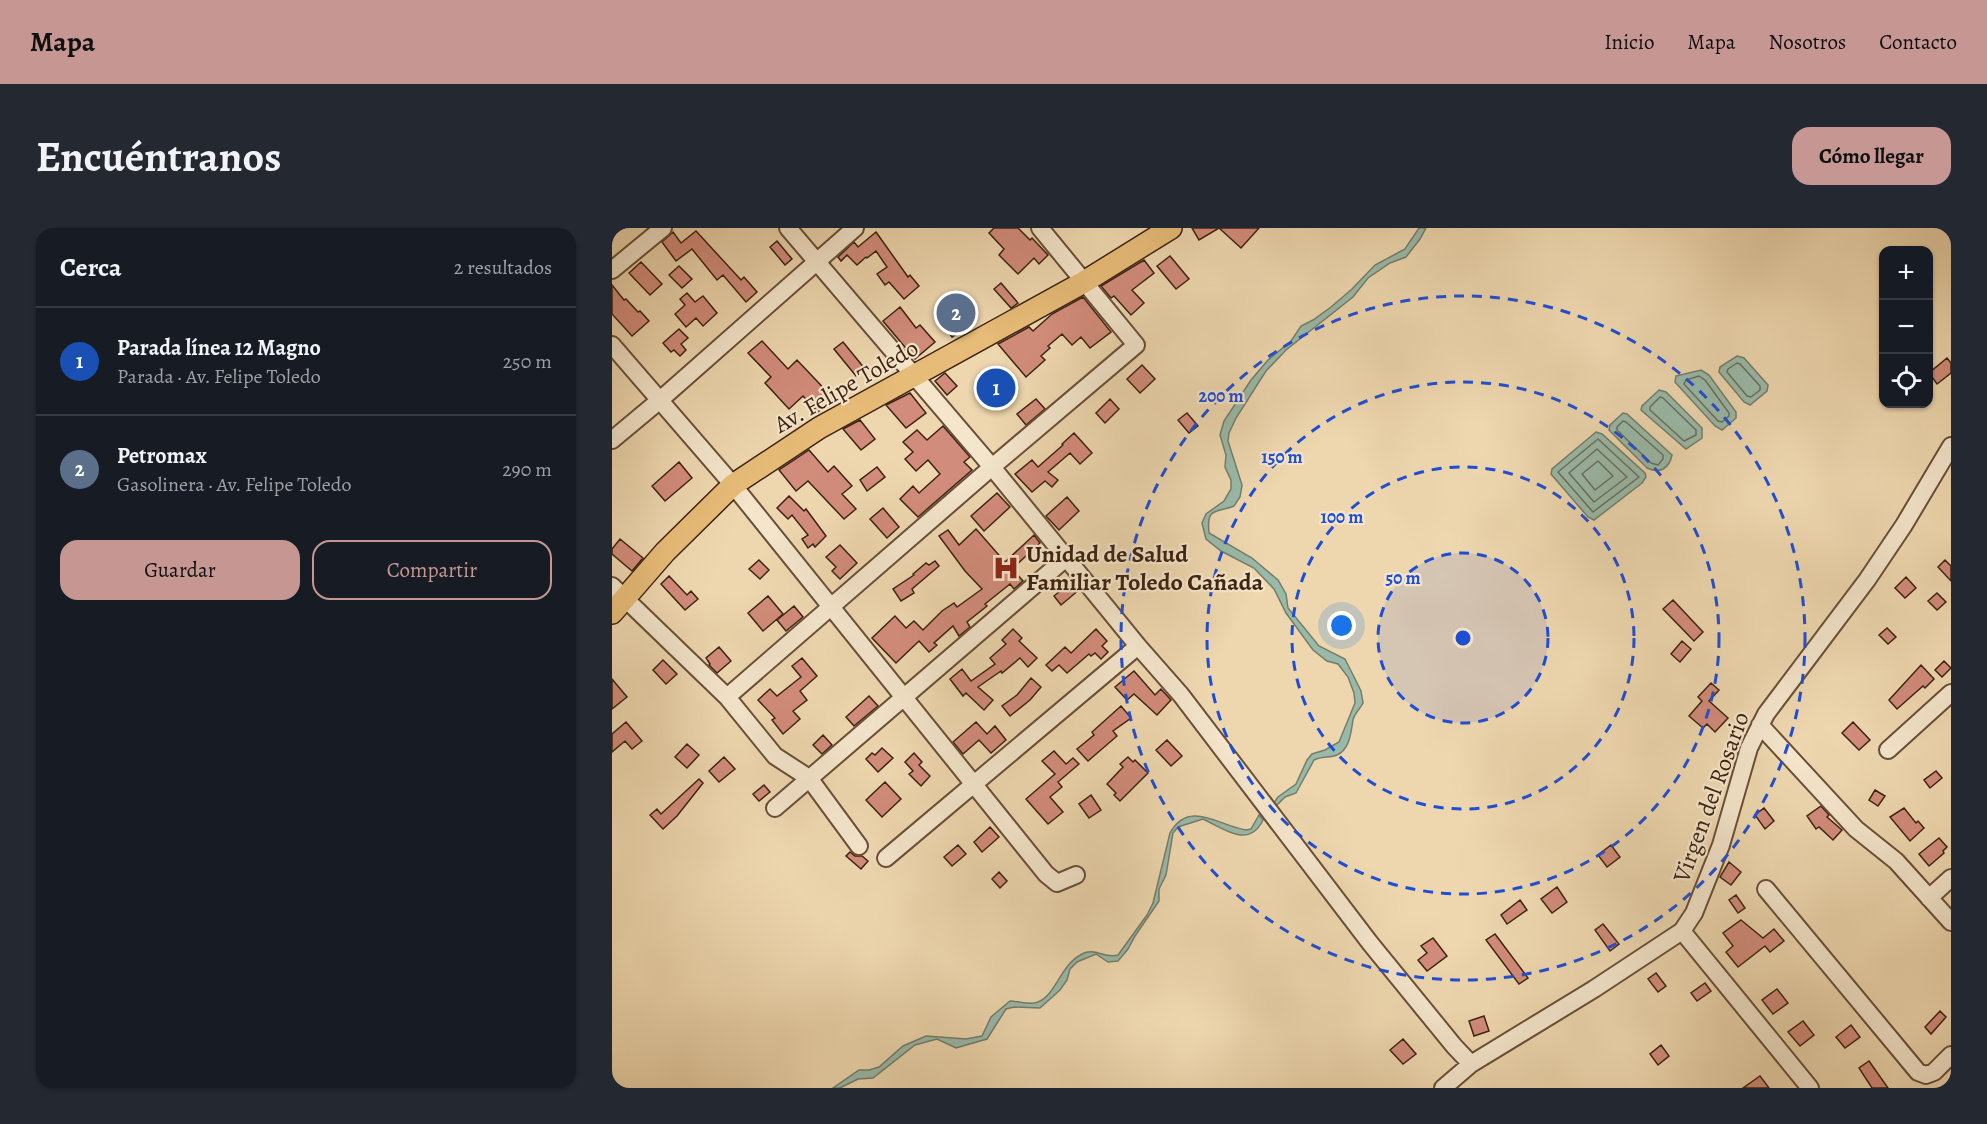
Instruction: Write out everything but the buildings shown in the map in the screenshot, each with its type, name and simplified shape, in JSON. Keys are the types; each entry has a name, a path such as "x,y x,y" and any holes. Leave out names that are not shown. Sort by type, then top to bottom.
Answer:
{"main road":[{"name":"Av. Felipe Toledo","path":"616,599 734,485 819,428 1084,282 1171,228"}],"street":[{"path":"612,270 663,228"},
{"path":"788,228 992,467 1138,646 1181,695 1370,943 1471,1064"},
{"path":"612,440 855,228"},
{"path":"727,697 1136,345 1040,228"},
{"path":"612,345 734,485 1046,874 1057,883 1076,875"},
{"name":"Virgen del Rosario","path":"1443,1088 1471,1064 1683,932 1694,913 1721,845 1749,748 1766,714 1867,580 1904,525 1951,446"},
{"path":"775,808 1066,558"},
{"path":"616,599 727,697 775,756 809,778 859,846"},
{"path":"886,858 1138,646"},
{"path":"1888,750 1951,693"},
{"path":"1761,725 1856,829 1896,861 1951,922"},
{"path":"1929,898 1951,878"},
{"path":"1766,889 1918,1072 1926,1075 1934,1072 1951,1055"},
{"path":"1683,932 1810,1088"}],"water":[{"path":"1419,228 1426,228 1406,257 1390,263 1368,278 1353,297 1286,350 1266,371 1229,433 1228,441 1242,485 1240,497 1234,506 1211,514 1209,533 1252,558 1278,580 1286,594 1288,608 1319,646 1345,659 1361,691 1363,703 1354,718 1345,749 1337,755 1314,760 1296,793 1285,797 1275,807 1273,804 1278,797 1296,784 1312,754 1339,742 1355,703 1354,693 1348,677 1338,664 1327,661 1313,650 1286,613 1274,589 1254,568 1221,551 1206,539 1202,523 1206,514 1224,501 1231,489 1231,480 1225,467 1226,455 1220,435 1224,421 1251,380 1268,360 1291,341 1301,326 1331,307 1375,265 1405,249"},
{"path":"1737,356 1744,358 1768,385 1767,391 1750,405 1744,402 1719,372 1720,367"},
{"path":"1701,370 1709,375 1736,412 1736,418 1722,430 1715,426 1675,382 1676,376"},
{"path":"1659,390 1666,392 1702,428 1702,438 1686,449 1641,410 1642,406"},
{"path":"1623,413 1627,414 1672,455 1666,467 1660,470 1647,468 1609,430 1610,425"},
{"path":"1596,432 1602,434 1645,473 1646,477 1642,483 1594,520 1588,517 1551,474 1552,469"},
{"path":"1259,815 1263,820 1257,829 1243,835 1228,831 1203,819 1178,827 1173,833 1166,875 1159,889 1159,901 1118,961 1108,962 1096,954 1077,962 1070,969 1067,980 1060,990 1040,1008 1006,1009 987,1039 956,1048 937,1039 915,1045 873,1078 858,1079 840,1088 833,1088 859,1070 879,1067 903,1046 926,1036 966,1039 982,1036 991,1017 1010,1001 1032,1004 1044,998 1069,965 1082,954 1091,952 1108,956 1118,955 1153,903 1170,833 1178,823 1195,816 1205,817 1246,830 1251,829"}],"place":[{"name":"Petromax","path":"956,313"},
{"name":"Parada línea 12 Magno","path":"996,388"},
{"name":"Unidad de Salud Familiar Toledo Cañada","path":"1006,568"}]}
